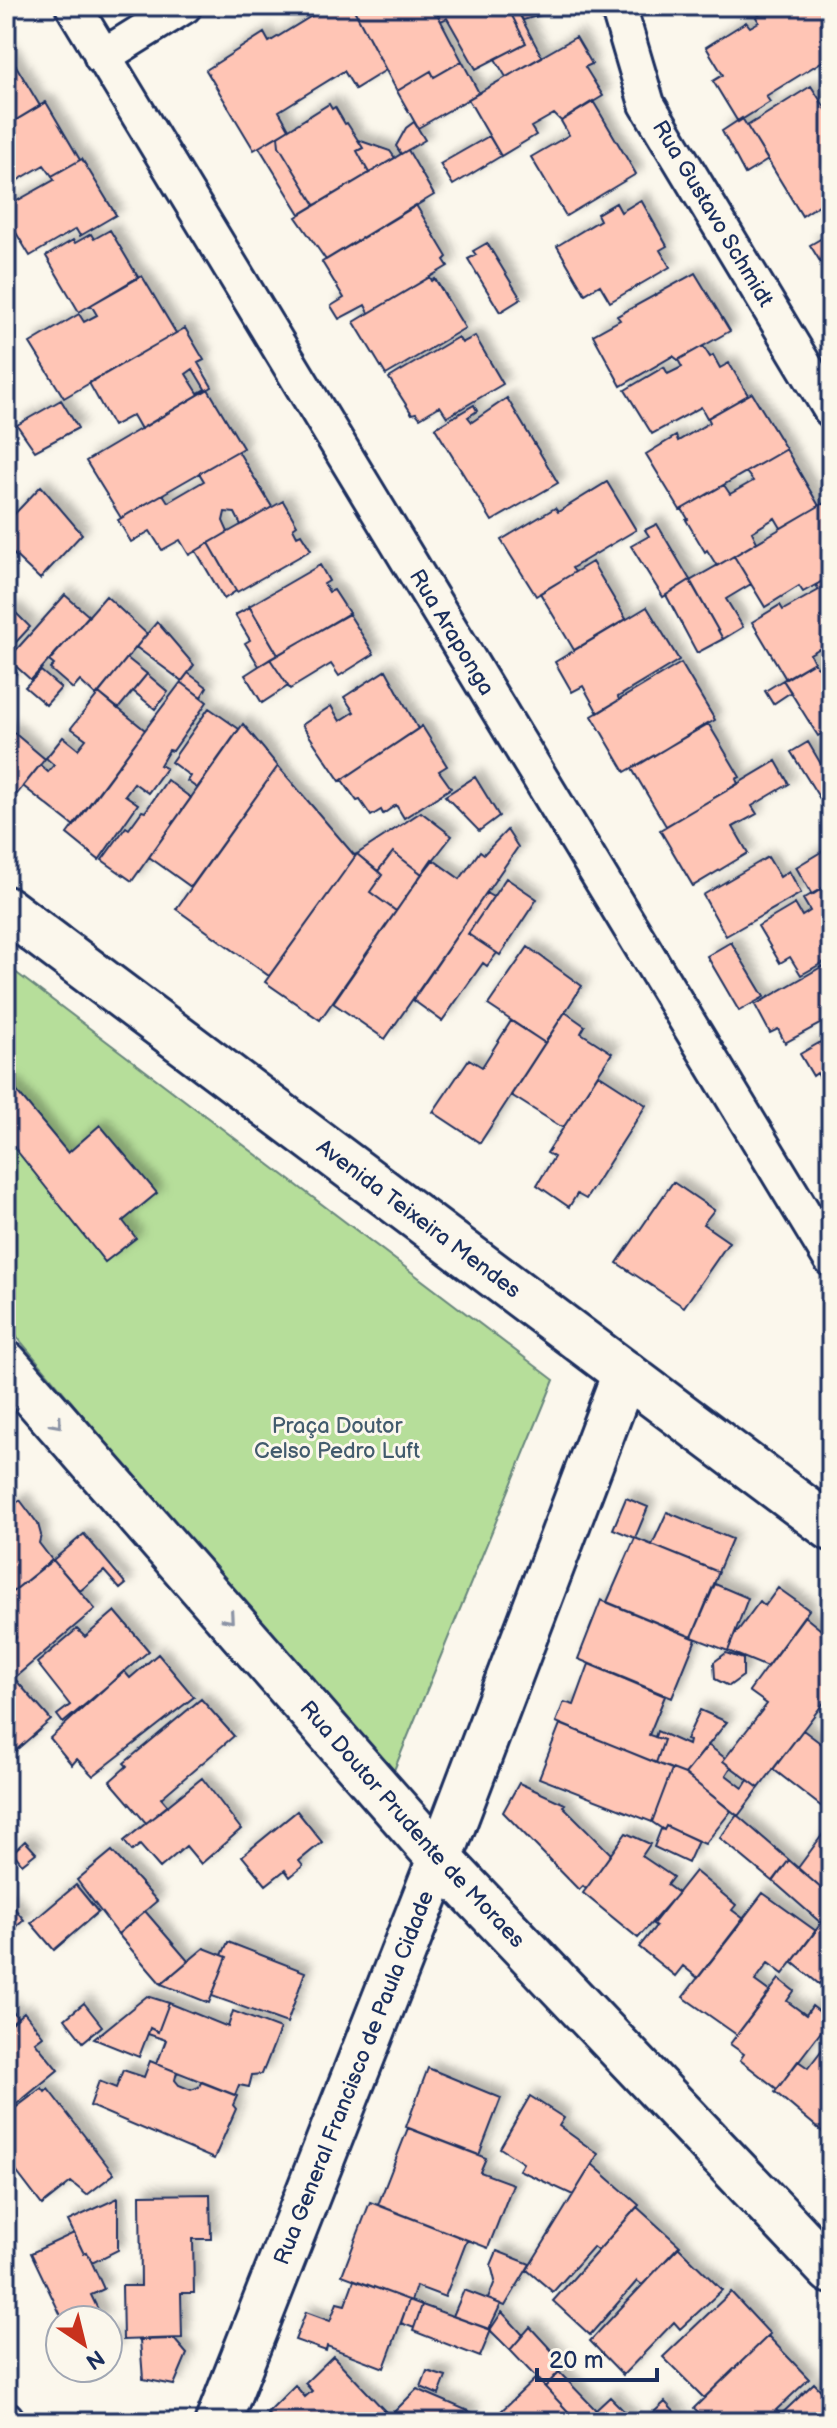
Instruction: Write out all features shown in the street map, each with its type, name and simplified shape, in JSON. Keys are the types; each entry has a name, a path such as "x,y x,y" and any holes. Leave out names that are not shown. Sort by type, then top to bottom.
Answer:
{"street":[{"name":"Rua Araponga","path":"73,6 831,1259"},
{"path":"102,57 184,6"},
{"name":"Rua Gustavo Schmidt","path":"618,6 647,104 831,410"},
{"name":"Avenida Teixeira Mendes","path":"6,909 831,1528"},
{"name":"Rua Doutor Prudente de Moraes","path":"6,1364 440,1859 831,2271"},
{"name":"Rua General Francisco de Paula Cidade","path":"218,2422 440,1859 625,1373"}],"green space":[{"name":"Praça Doutor Celso Pedro Luft","path":"6,965 554,1380 390,1780 6,1324"}],"building":[{"path":"328,6 352,6 386,70 355,89 344,71 279,111 289,129 254,150 206,70 264,33 269,42"},
{"path":"352,6 433,6 462,61 434,77 431,71 397,91"},
{"path":"433,6 507,6 526,43 476,69 447,18 441,21"},
{"path":"507,6 515,6 542,57 506,77 495,59 526,43"},
{"path":"515,6 573,6 523,20"},
{"path":"774,6 806,6 809,10 820,6 831,24 831,56 766,96 770,102 738,122 713,81 723,75 706,47 746,22 750,27 759,22 756,17"},
{"path":"576,37 592,64 585,67 603,96 561,121 554,114 531,127 536,135 501,156 468,99"},
{"path":"6,49 40,106 6,126"},
{"path":"462,61 479,93 418,128 397,91 431,71 434,77"},
{"path":"811,86 831,117 831,197 802,216 747,126"},
{"path":"593,101 636,174 566,216 531,157 569,135 561,121"},
{"path":"46,102 80,160 52,176 44,165 6,187 6,126"},
{"path":"329,104 332,109 335,107 363,148 357,151 369,173 315,205 279,146 278,136"},
{"path":"742,118 768,160 745,174 722,131"},
{"path":"414,122 425,140 401,154 396,146 406,128"},
{"path":"278,136 279,146 315,205 300,214 259,147"},
{"path":"489,136 501,156 453,185 440,164"},
{"path":"358,140 390,151 395,158 369,173 357,151 363,148"},
{"path":"408,150 434,195 326,260 296,217"},
{"path":"82,159 116,215 80,236 76,229 30,256 6,216 6,207 54,180 52,176"},
{"path":"641,200 667,246 660,250 670,267 610,302 600,285 585,294 557,246 600,220 597,214 616,203 621,212"},
{"path":"416,205 447,257 444,260 448,266 369,313 365,305 339,319 331,306 344,298 322,262"},
{"path":"110,230 138,277 79,312 46,256 73,240 75,243 91,234 94,239"},
{"path":"831,233 831,279 810,245"},
{"path":"487,243 521,299 500,312 468,259 476,255 473,251"},
{"path":"695,273 730,331 678,360 673,356 621,386 593,335 620,320 617,316"},
{"path":"142,276 176,333 64,398 30,343 79,314 84,322 97,315 91,305"},
{"path":"430,277 432,281 435,279 465,328 386,375 354,322"},
{"path":"185,328 204,360 198,363 212,387 141,429 133,415 113,426 89,383","holes":["193,369 205,389 198,393 186,374"]},
{"path":"475,336 503,384 447,417 440,406 420,418 416,413 412,414 389,378 458,337 462,343"},
{"path":"703,346 710,357 713,355 720,368 729,363 748,395 707,418 701,407 652,434 625,390 664,367 668,374 682,367 678,360"},
{"path":"208,389 243,448 121,518 86,461"},
{"path":"752,393 786,449 680,510 646,454 676,436 678,441 710,422 708,418"},
{"path":"507,398 558,483 492,521 435,428 474,405 477,411 468,417 472,422"},
{"path":"61,400 78,428 35,451 17,425"},
{"path":"786,449 819,506 781,528 775,518 752,532 757,542 717,566 707,550 705,552 682,509 724,485 730,494 753,481 746,472"},
{"path":"238,451 272,507 241,525 235,513 225,512 223,521 228,532 189,555 180,540 162,550 150,531 131,542 118,520 163,494 168,502 204,481 199,473"},
{"path":"607,482 636,530 572,568 575,572 536,596 501,540 555,508 558,512"},
{"path":"41,486 82,534 40,579 6,547 6,523"},
{"path":"283,501 297,525 293,528 297,536 301,534 311,550 237,592 209,543"},
{"path":"824,503 831,514 831,569 823,573 826,579 803,592 799,586 765,607 734,556"},
{"path":"657,524 690,580 663,597 631,546 649,536 645,530"},
{"path":"209,543 236,591 224,599 196,551"},
{"path":"734,556 751,584 726,599 743,627 723,639 690,581"},
{"path":"592,562 626,619 574,650 540,593"},
{"path":"320,565 329,581 324,584 329,592 334,590 349,613 278,655 249,606"},
{"path":"831,575 831,642 810,654 814,662 786,679 752,622 780,605 783,610 819,590 816,585"},
{"path":"690,580 723,639 697,653 666,595"},
{"path":"65,595 89,616 31,680 8,659"},
{"path":"106,596 147,634 96,696 80,681 73,689 50,669 54,665 49,661"},
{"path":"250,607 278,655 259,666 245,643 250,640 235,615"},
{"path":"647,607 679,660 618,697 619,700 598,713 583,686 572,692 555,662"},
{"path":"12,609 30,627 6,653 6,616"},
{"path":"349,614 374,654 339,676 331,664 290,689 270,659"},
{"path":"157,622 194,665 182,681 136,647"},
{"path":"127,658 147,674 118,709 99,693"},
{"path":"270,659 288,686 262,703 245,675"},
{"path":"831,659 831,728 818,736 783,680 814,662 817,667"},
{"path":"6,662 17,672 6,683"},
{"path":"681,663 715,720 625,772 592,716"},
{"path":"386,670 418,729 340,781 302,725 331,706 340,721 354,712 344,697"},
{"path":"41,671 61,688 46,705 25,687"},
{"path":"188,673 207,687 201,697 181,682"},
{"path":"147,674 168,692 155,709 133,691"},
{"path":"783,680 791,692 773,704 765,691"},
{"path":"181,682 207,702 173,751 169,750 160,765 166,768 148,793 134,783 125,795 138,804 99,860 67,834"},
{"path":"99,693 145,730 74,826 23,786 40,765 48,772 54,765 46,758 63,737 78,749 86,739 71,728"},
{"path":"209,708 239,729 197,788 187,781 190,776 171,762"},
{"path":"708,723 740,777 736,779 738,784 666,826 632,769"},
{"path":"243,724 278,766 191,887 149,857"},
{"path":"6,726 45,759 17,794 6,785"},
{"path":"422,726 447,766 439,771 451,788 404,818 396,805 383,814 381,810 371,816 342,780"},
{"path":"808,742 831,781 831,804 825,807 791,752"},
{"path":"776,761 789,784 752,806 757,814 733,827 748,853 693,886 660,830"},
{"path":"278,766 354,855 357,854 269,976 176,909"},
{"path":"475,777 499,816 479,831 445,796"},
{"path":"167,780 191,798 132,881 102,860 126,827 129,829 142,811 145,812"},
{"path":"421,812 452,836 422,874 393,852 378,871 357,854"},
{"path":"507,830 518,847 385,1039 333,1003 432,859 460,879 480,851 484,854"},
{"path":"831,846 831,883 812,895 796,867"},
{"path":"393,852 422,874 396,911 370,892 382,875 378,871"},
{"path":"357,854 382,875 370,892 396,911 320,1020 265,982"},
{"path":"768,857 780,877 789,871 801,893 726,936 703,895"},
{"path":"506,878 537,899 500,955 468,934"},
{"path":"831,883 831,958 801,975 790,957 780,963 758,926 795,904 802,916 810,911 803,899"},
{"path":"486,893 493,897 468,934 497,953 487,966 483,963 442,1021 413,1000"},
{"path":"731,942 764,997 739,1011 707,956"},
{"path":"528,947 582,986 545,1043 488,1005"},
{"path":"823,966 831,980 831,1018 785,1043 778,1029 770,1033 755,1005"},
{"path":"565,1012 585,1026 581,1033 612,1053 563,1128 511,1095"},
{"path":"511,1021 545,1043 480,1143 433,1112 469,1059 482,1067"},
{"path":"831,1036 831,1097 817,1073 813,1076 800,1054"},
{"path":"598,1074 646,1105 586,1199 577,1194 569,1207 537,1185 554,1157 547,1153"},
{"path":"9,1082 68,1153 100,1125 157,1193 123,1221 136,1238 105,1262 6,1137 6,1084"},
{"path":"673,1182 714,1210 703,1224 729,1242 684,1307 617,1263"},
{"path":"626,1498 648,1507 635,1538 613,1529"},
{"path":"20,1500 38,1524 41,1535 39,1543 52,1560 6,1597 6,1511"},
{"path":"667,1512 732,1539 718,1572 652,1545"},
{"path":"84,1534 126,1584 120,1589 104,1571 80,1591 53,1560"},
{"path":"635,1538 719,1572 692,1637 607,1602"},
{"path":"53,1560 95,1609 6,1685 6,1646 16,1637 6,1626 6,1597"},
{"path":"715,1584 748,1598 728,1651 692,1637"},
{"path":"778,1588 809,1610 767,1667 728,1651 734,1636 760,1601 765,1606"},
{"path":"601,1600 696,1639 672,1698 578,1659"},
{"path":"115,1611 149,1651 63,1723 57,1715 70,1705 37,1663 77,1629 85,1637"},
{"path":"804,1616 831,1638 831,1693 759,1788 723,1761 767,1704 749,1691"},
{"path":"726,1653 743,1659 743,1676 729,1686 715,1679 714,1662"},
{"path":"158,1654 194,1697 93,1776 77,1759 72,1765 50,1738 124,1671 130,1678"},
{"path":"589,1664 665,1696 649,1735 664,1740 656,1763 556,1722 564,1702 574,1705"},
{"path":"14,1678 51,1720 15,1751 8,1743 6,1745 6,1685"},
{"path":"201,1699 234,1736 161,1798 168,1806 146,1823 110,1781 127,1766 124,1763"},
{"path":"700,1710 727,1722 685,1774 656,1763 664,1740 655,1737 657,1731 688,1745 689,1741 686,1740"},
{"path":"560,1724 672,1769 652,1822 539,1778"},
{"path":"803,1730 831,1751 831,1814 773,1769"},
{"path":"708,1745 731,1767 726,1775 743,1788 748,1780 759,1788 738,1816 685,1774"},
{"path":"672,1769 685,1774 731,1811 705,1844 666,1826 664,1830 652,1822"},
{"path":"202,1778 241,1829 201,1864 186,1846 160,1868 140,1845 132,1851 124,1841"},
{"path":"519,1783 565,1804 563,1806 611,1854 586,1889 583,1886 579,1890 503,1812"},
{"path":"297,1811 322,1842 299,1861 303,1866 290,1877 285,1870 266,1885 242,1856"},
{"path":"737,1815 789,1860 773,1882 720,1838"},
{"path":"831,1823 831,1897 798,1868"},
{"path":"666,1826 698,1841 688,1863 654,1847 661,1829 664,1830"},
{"path":"626,1833 650,1844 642,1856 673,1877 667,1885 678,1893 638,1938 583,1893"},
{"path":"25,1841 36,1853 22,1864 13,1852"},
{"path":"112,1851 157,1901 118,1934 77,1880"},
{"path":"789,1860 831,1897 831,1910 821,1923 773,1881"},
{"path":"695,1871 736,1905 732,1910 744,1919 698,1978 683,1966 675,1976 639,1947"},
{"path":"76,1885 98,1912 54,1950 31,1923"},
{"path":"763,1893 816,1931 783,1974 768,1963 755,1981 770,1992 737,2035 683,1997"},
{"path":"6,1898 24,1920 15,1928 6,1917"},
{"path":"831,1910 831,1969 819,1984 792,1962"},
{"path":"145,1911 188,1961 161,1984 118,1934"},
{"path":"6,1917 15,1928 6,1935"},
{"path":"228,1942 305,1972 287,2023 212,1996 227,1957 222,1955"},
{"path":"204,1948 227,1957 209,2003 161,1984"},
{"path":"779,1979 794,1991 787,2001 806,2015 812,2006 830,2020 777,2089 740,2060 744,2054 730,2044"},
{"path":"147,1996 169,2003 158,2032 150,2028 139,2057 94,2039"},
{"path":"84,2003 102,2026 83,2042 65,2019"},
{"path":"169,2003 228,2027 233,2011 280,2029 262,2074 252,2075 249,2087 239,2085 235,2095 157,2064 166,2040 148,2034 150,2028 158,2032"},
{"path":"6,2004 18,2018 6,2028"},
{"path":"24,2012 43,2036 35,2042 58,2070 7,2112 6,2028"},
{"path":"831,2038 831,2139 775,2092 798,2061 808,2068"},
{"path":"150,2061 177,2072 175,2080 191,2090 199,2087 201,2082 237,2096 233,2105 236,2109 214,2159 90,2106 99,2081 116,2088 123,2070 144,2077"},
{"path":"428,2068 501,2098 479,2155 406,2127"},
{"path":"42,2088 45,2092 48,2089 114,2174 87,2195 71,2182 42,2205 6,2158 6,2115"},
{"path":"530,2096 564,2118 559,2126 598,2154 573,2195 519,2170 523,2163 500,2148"},
{"path":"408,2128 486,2158 480,2172 513,2184 488,2248 378,2205"},
{"path":"592,2164 639,2205 598,2251 593,2247 553,2292 527,2270"},
{"path":"210,2194 211,2239 193,2239 194,2293 181,2293 182,2338 124,2340 122,2286 141,2286 140,2195"},
{"path":"118,2198 118,2250 92,2263 87,2252 84,2254 68,2221"},
{"path":"370,2202 467,2240 445,2297 416,2286 411,2301 342,2275"},
{"path":"637,2207 680,2246 642,2285 637,2281 590,2335 553,2301"},
{"path":"74,2233 84,2254 87,2252 104,2289 91,2295 95,2304 55,2304 31,2253"},
{"path":"678,2247 722,2290 680,2329 674,2322 623,2375 590,2341"},
{"path":"497,2251 530,2264 505,2306 488,2299 495,2281 491,2265"},
{"path":"354,2280 409,2300 384,2368 327,2346 326,2351 295,2340 306,2312 330,2321 337,2303 345,2305"},
{"path":"464,2290 501,2304 489,2329 453,2316"},
{"path":"731,2292 770,2334 704,2398 663,2357"},
{"path":"409,2300 422,2305 414,2328 401,2323"},
{"path":"422,2305 491,2330 480,2357 413,2331"},
{"path":"502,2312 523,2335 510,2350 490,2330"},
{"path":"530,2327 565,2365 545,2387 510,2350"},
{"path":"768,2336 809,2379 776,2410 781,2415 773,2422 708,2422 694,2408"},
{"path":"174,2339 187,2354 174,2385 143,2379 140,2340"},
{"path":"333,2356 384,2410 372,2422 276,2422 267,2413 295,2385 305,2397 312,2391 305,2383"},
{"path":"427,2371 446,2377 439,2395 421,2387"},
{"path":"559,2372 596,2410 584,2422 578,2422 545,2387"},
{"path":"536,2378 578,2422 506,2422 498,2414"},
{"path":"814,2383 831,2401 831,2422 773,2422"},
{"path":"417,2389 473,2413 463,2422 372,2422 384,2410 390,2416"},
{"path":"610,2397 635,2422 584,2422 596,2410"},
{"path":"665,2402 682,2420 680,2422 643,2422"}]}
